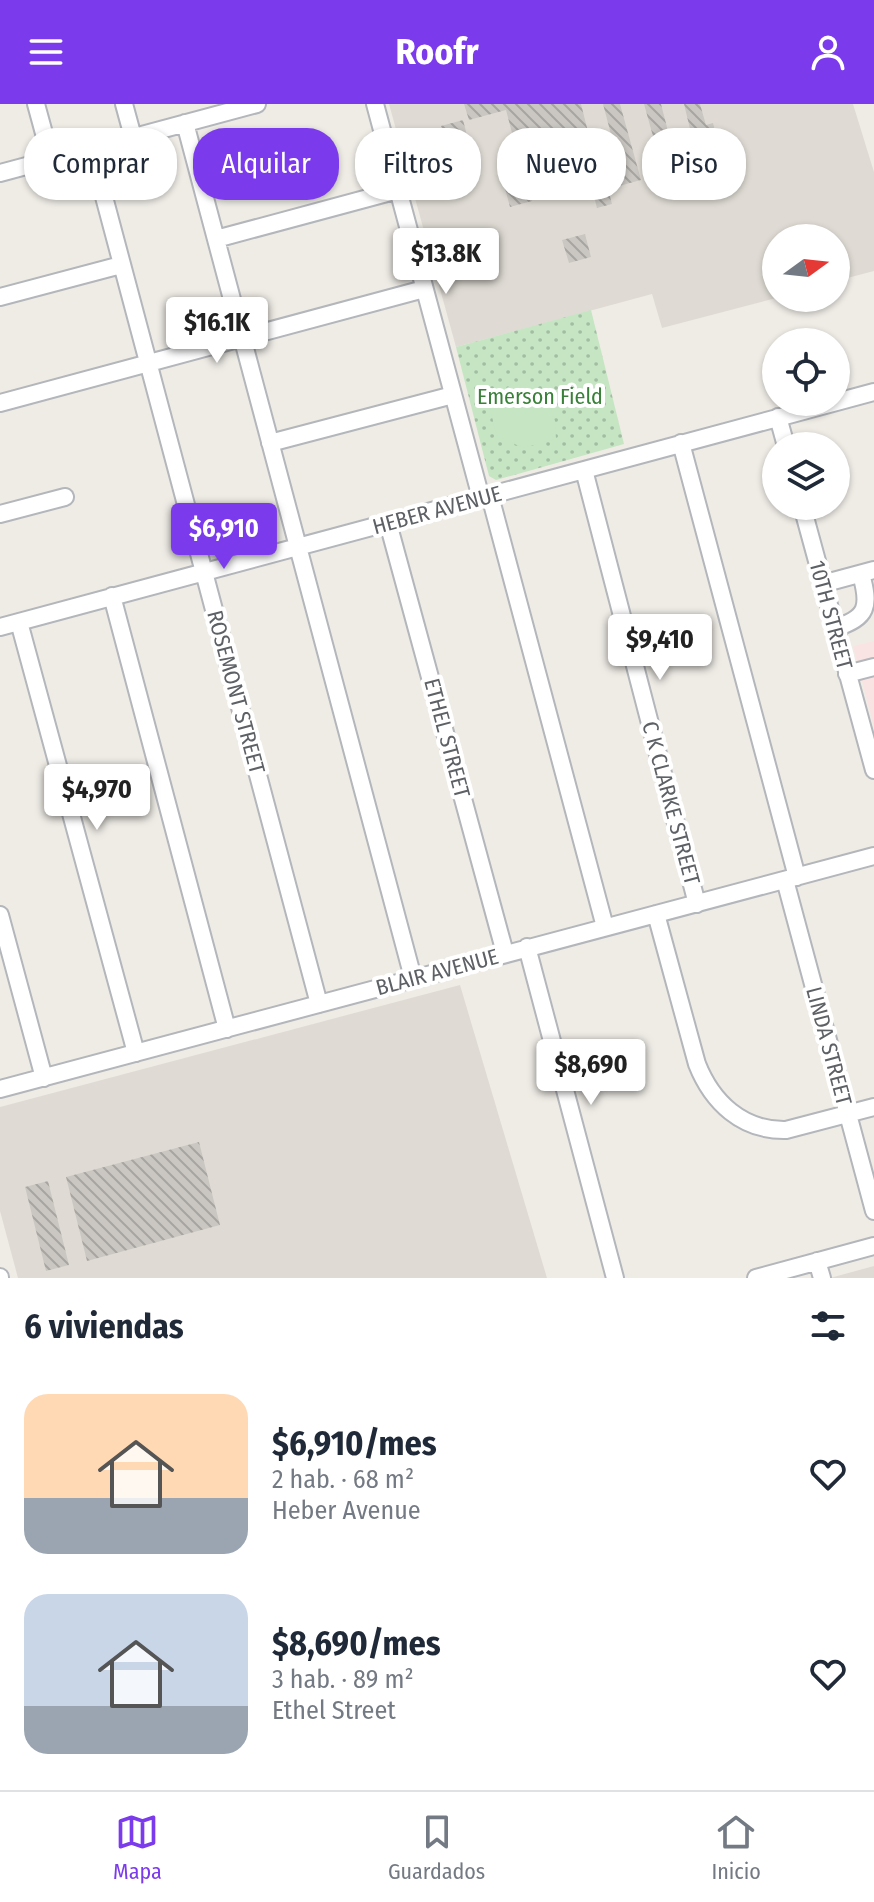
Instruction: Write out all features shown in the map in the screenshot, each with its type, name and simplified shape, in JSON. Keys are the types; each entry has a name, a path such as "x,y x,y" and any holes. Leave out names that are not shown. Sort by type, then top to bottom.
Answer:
{"street":[{"path":"36,104 43,128"},
{"path":"124,104 131,128"},
{"path":"166,128 218,109 257,104"},
{"path":"375,104 381,128"},
{"path":"185,123 413,978"},
{"path":"0,173 24,166"},
{"name":"ROSEMONT STREET","path":"104,200 319,1004"},
{"path":"216,239 361,200"},
{"path":"401,200 605,927"},
{"path":"0,297 121,265"},
{"path":"0,403 424,289"},
{"name":"HEBER AVENUE","path":"0,627 874,392"},
{"path":"270,443 453,395"},
{"path":"778,417 782,432"},
{"name":"LINDA STREET","path":"681,443 874,1211"},
{"name":"C K CLARKE STREET","path":"584,470 697,904"},
{"path":"0,514 65,497"},
{"name":"10TH STREET","path":"806,520 874,770"},
{"name":"ETHEL STREET","path":"388,523 505,953"},
{"path":"822,584 867,572 864,609 858,618 835,628"},
{"path":"112,596 227,1029"},
{"path":"19,622 136,1053"},
{"path":"847,674 874,667"},
{"path":"856,707 874,702"},
{"name":"BLAIR AVENUE","path":"0,1089 874,856"},
{"path":"656,914 697,1064 705,1085 720,1104 736,1117 772,1130 786,1130 874,1107"},
{"path":"0,915 44,1078"},
{"path":"527,947 615,1278"},
{"path":"756,1278 874,1246"},
{"path":"817,1261 822,1278"}],"shaded area":[{"path":"389,104 853,104 874,172 874,271 850,277 850,224 762,224 762,302 662,328 652,294 456,347 415,200 481,200 481,128 396,128"},
{"path":"874,641 874,727 853,646"},
{"path":"460,985 547,1278 18,1278 0,1211 0,1107"},
{"path":"874,1266 874,1278 830,1278"}],"green space":[{"name":"Emerson Field","path":"591,310 624,444 496,480 489,476 456,347"},
{"path":"513,383 523,383 546,395 555,421 556,439 523,448 496,435 489,402"}],"building":[{"path":"464,104 581,104 587,128 511,128 506,110 469,120"},
{"path":"603,104 620,104 641,180 626,184 626,128 609,128"},
{"path":"644,104 661,104 667,128 651,128"},
{"path":"684,104 700,104 706,125 713,123 714,128 690,128"},
{"path":"463,120 465,128 442,128"},
{"path":"508,200 532,200 532,201 510,207"},
{"path":"595,200 611,200 612,204 597,208"},
{"path":"585,234 591,257 569,263 562,240"},
{"path":"199,1142 220,1225 87,1261 66,1177"},
{"path":"48,1181 69,1265 46,1271 25,1187"}]}
